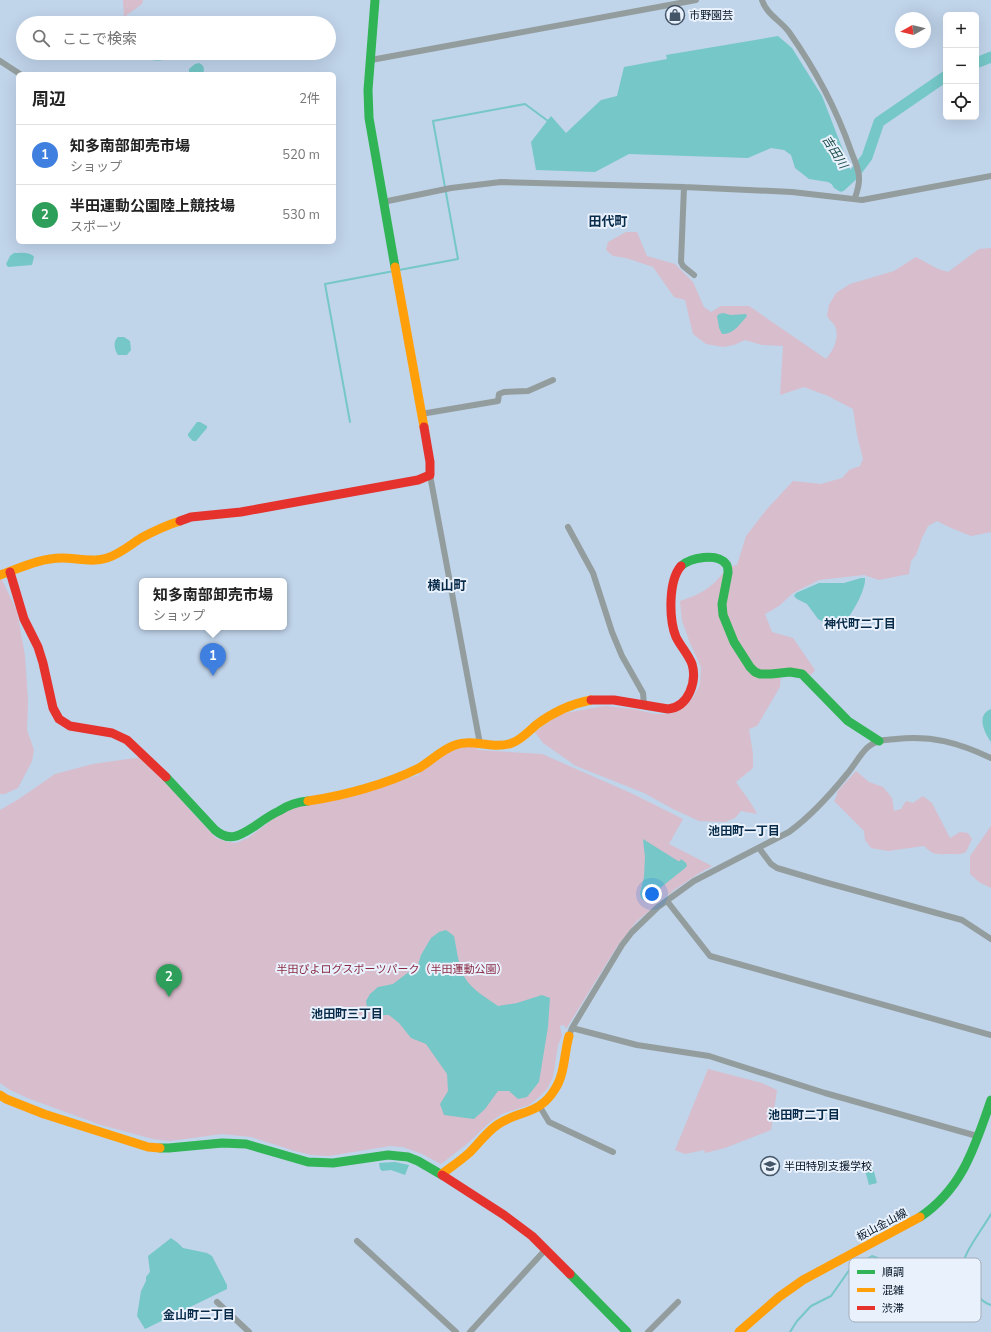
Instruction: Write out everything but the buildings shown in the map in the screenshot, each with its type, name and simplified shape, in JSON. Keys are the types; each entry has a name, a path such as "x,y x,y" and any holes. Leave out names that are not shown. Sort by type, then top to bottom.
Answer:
{"street":[{"path":"375,0 368,90 369,118 430,462 430,474 480,744"},
{"path":"371,60 696,0"},
{"path":"762,0 767,12 787,30 805,54 833,106 858,171 859,180 855,198"},
{"path":"0,62 17,72"},
{"path":"383,202 451,188 501,182 684,187 792,192 862,200 991,176"},
{"path":"684,187 681,262 683,266 694,275"},
{"path":"421,414 498,401 499,394 504,392 528,391 553,380"},
{"path":"0,576 35,562 48,559 106,559 167,525 191,517 241,512 418,480 430,474"},
{"path":"568,527 593,573 612,632 622,656 643,693 644,705"},
{"path":"10,572 24,620 38,647 44,663 52,708 59,719 70,726 112,733 127,740 158,768 215,830 225,836 244,834 280,810 294,803 332,797 415,770 428,763 444,750 456,745 466,743 491,746 514,742 552,714 570,705 583,701 608,699 665,709 673,709 680,705 690,693 694,680 690,658 678,641 675,632 671,595 673,582 676,573 688,561 703,557 719,559 726,563 727,583 722,608 725,624 743,657 754,671 761,675 788,671 802,674 848,721 879,741"},
{"path":"442,1174 470,1152 493,1128 508,1119 540,1107 552,1094 558,1084 562,1071 570,1032 622,945 639,925 666,901 694,881 759,848 788,832 800,823 836,787 866,748 879,741 909,738 936,739 955,743 991,758"},
{"path":"759,848 771,864 777,868 962,920 991,939"},
{"path":"666,901 710,956 991,1035"},
{"path":"570,1032 637,1045 709,1056 825,1093 977,1136"},
{"path":"0,1094 6,1099 44,1114 148,1147 169,1148 222,1143 239,1143 308,1162 323,1164 333,1164 388,1155 408,1157 442,1174 519,1226 546,1249 628,1332"},
{"name":"板山金山線","path":"739,1332 760,1312 803,1280 897,1231 925,1214 944,1197 954,1185 966,1166 991,1100"},
{"path":"540,1107 548,1122 613,1152"},
{"path":"357,1241 456,1332"},
{"path":"470,1332 546,1249"},
{"path":"217,1302 249,1332"},
{"path":"648,1332 678,1302"}],"green space":[{"path":"123,0 143,0 142,4 124,16"},
{"path":"626,232 637,232 647,256 675,264 693,282 704,307 711,312 721,306 749,306 826,359 833,348 837,335 835,326 827,316 829,305 836,293 850,284 894,271 916,257 938,269 948,272 979,249 991,248 991,532 971,536 937,521 928,526 916,555 911,561 909,574 879,580 864,575 819,580 793,593 779,606 765,614 772,632 793,638 815,670 811,675 796,669 781,670 780,687 757,726 749,729 753,754 753,768 736,782 757,814 741,811 735,818 725,822 699,821 644,793 576,766 543,743 535,732 560,714 605,706 633,709 655,714 669,714 687,705 700,685 701,667 682,621 680,601 701,592 713,584 727,567 737,565 746,536 767,509 793,481 821,484 842,478 849,470 860,466 863,459 853,409 828,396 804,387 780,395 783,346 762,345 745,340 734,345 723,347 706,344 693,334 685,300 674,297 653,267 626,258 613,256 606,250 608,242"},
{"path":"1,578 17,611 25,656 28,701 27,730 34,750 32,761 18,788 5,794 0,794"},
{"name":"半田ぴよログスポーツパーク（半田運動公園）","path":"477,745 477,750 542,754 633,794 683,819 669,844 712,866 674,890 636,922 618,945 566,1029 564,1025 560,1026 562,1036 558,1045 553,1077 547,1089 529,1105 502,1114 489,1123 467,1144 441,1164 422,1154 403,1147 390,1146 329,1156 311,1155 251,1137 222,1134 170,1141 153,1139 101,1125 30,1099 10,1090 0,1083 0,810 19,799 55,774 93,764 142,757 156,770 216,838 236,843 248,838 282,812 300,806 356,794 419,775 418,769 456,747"},
{"path":"856,771 869,782 883,787 892,798 894,811 901,809 906,801 913,803 923,796 932,803 950,838 960,832 968,833 972,839 966,852 962,854 936,854 924,846 888,851 871,848 865,840 864,831 834,801 837,792"},
{"path":"991,826 991,888 979,882 970,874 970,856"},
{"path":"708,1069 762,1083 777,1090 771,1130 725,1148 705,1153 704,1150 685,1154 675,1150"}],"water":[{"path":"778,36 792,48 822,96 851,171 837,187 828,182 809,179 795,168 791,155 784,150 771,148 748,158 629,154 595,172 536,170 531,142 551,116 566,133 601,100 617,96 624,67 667,59 666,55"},
{"path":"199,63 202,65 204,67 204,72 189,72 189,69 195,64"},
{"path":"14,253 25,253 32,255 34,257 32,265 8,267 6,264 10,256"},
{"path":"723,313 731,315 746,314 747,316 733,331 722,334 719,328 717,316"},
{"path":"118,337 124,337 130,341 131,350 127,355 118,355 117,353 115,343"},
{"path":"197,422 207,426 207,428 196,441 193,441 188,434"},
{"path":"865,578 865,584 860,597 847,619 839,628 835,628 818,619 807,604 794,596 796,593 819,583 844,583"},
{"path":"991,709 991,742 984,729 983,719 986,712"},
{"path":"643,839 678,861 681,859 687,866 645,900 641,898 640,893 644,877 645,857"},
{"path":"446,930 454,936 459,963 465,978 476,990 498,1006 517,1003 542,995 550,998 548,1027 539,1082 527,1097 518,1099 509,1091 498,1091 485,1109 474,1119 444,1115 440,1104 448,1091 447,1074 426,1044 411,1038 399,1023 389,1015 382,1015 367,1007 366,1001 370,994 378,987 393,984 418,965 421,955 431,938 439,932"},
{"path":"871,1160 877,1183 869,1185 863,1163"},
{"path":"395,1162 409,1165 405,1175 391,1170 382,1171 380,1169 379,1163"},
{"path":"171,1238 183,1248 207,1253 212,1256 227,1285 227,1289 145,1329 137,1316 141,1291 146,1281 146,1277 150,1272 148,1256"}],"waterway":[{"name":"吉田川","path":"979,62 991,57"},
{"name":"吉田川","path":"832,173 838,184 841,186 855,173 867,157 879,122 943,78"},
{"path":"399,270 458,259 433,121 525,104 548,121"},
{"path":"350,422 325,284 394,271"},
{"path":"965,1258 991,1214"},
{"path":"869,1258 872,1256 878,1258"},
{"path":"790,1332 797,1321 811,1306 831,1296 849,1270"},
{"path":"981,1299 991,1305"}],"traffic: fast":[{"path":"375,0 368,90 369,118 395,267"},
{"path":"681,566 697,559 710,557 722,560 728,568 722,604 723,615 734,642 750,667 755,672 760,674 790,672 802,674 848,721 879,741"},
{"path":"166,777 215,830 220,834 231,837 240,835 286,807 296,803 308,801"},
{"path":"920,1217 935,1206 947,1193 966,1165 991,1100"},
{"path":"160,1148 222,1143 246,1144 308,1162 333,1163 388,1155 408,1157 442,1175"},
{"path":"570,1274 627,1332"}],"traffic: slow":[{"path":"395,267 424,427"},
{"path":"0,575 30,564 54,558 84,560 107,558 121,552 146,535 180,521"},
{"path":"308,801 350,793 393,779 419,768 445,750 462,743 505,745 515,742 555,712 569,706 591,700"},
{"path":"442,1174 469,1153 497,1125 505,1120 528,1112 549,1098 561,1077 569,1036"},
{"path":"0,1095 6,1099 44,1114 148,1147 160,1148"},
{"path":"739,1332 779,1297 803,1280 920,1217"}],"traffic: jam":[{"path":"180,521 191,517 241,512 418,480 430,475 430,462 424,427"},
{"path":"591,700 614,700 668,709 681,704 686,698 692,685 692,664 676,637 671,611 674,581 681,566"},
{"path":"10,572 24,619 38,647 53,708 59,719 70,726 112,733 127,740 166,777"},
{"path":"442,1175 504,1215 532,1236 570,1274"}],"place":[{"name":"市野園芸","path":"675,15"},
{"name":"知多南部卸売市場","path":"213,676"},
{"name":"半田運動公園陸上競技場","path":"169,997"},
{"name":"半田特別支援学校","path":"770,1166"}],"district":[{"name":"田代町","path":"608,222"},
{"name":"横山町","path":"447,586"},
{"name":"神代町二丁目","path":"860,624"},
{"name":"池田町一丁目","path":"744,831"},
{"name":"池田町三丁目","path":"347,1014"},
{"name":"池田町二丁目","path":"804,1115"},
{"name":"金山町二丁目","path":"199,1315"}]}
